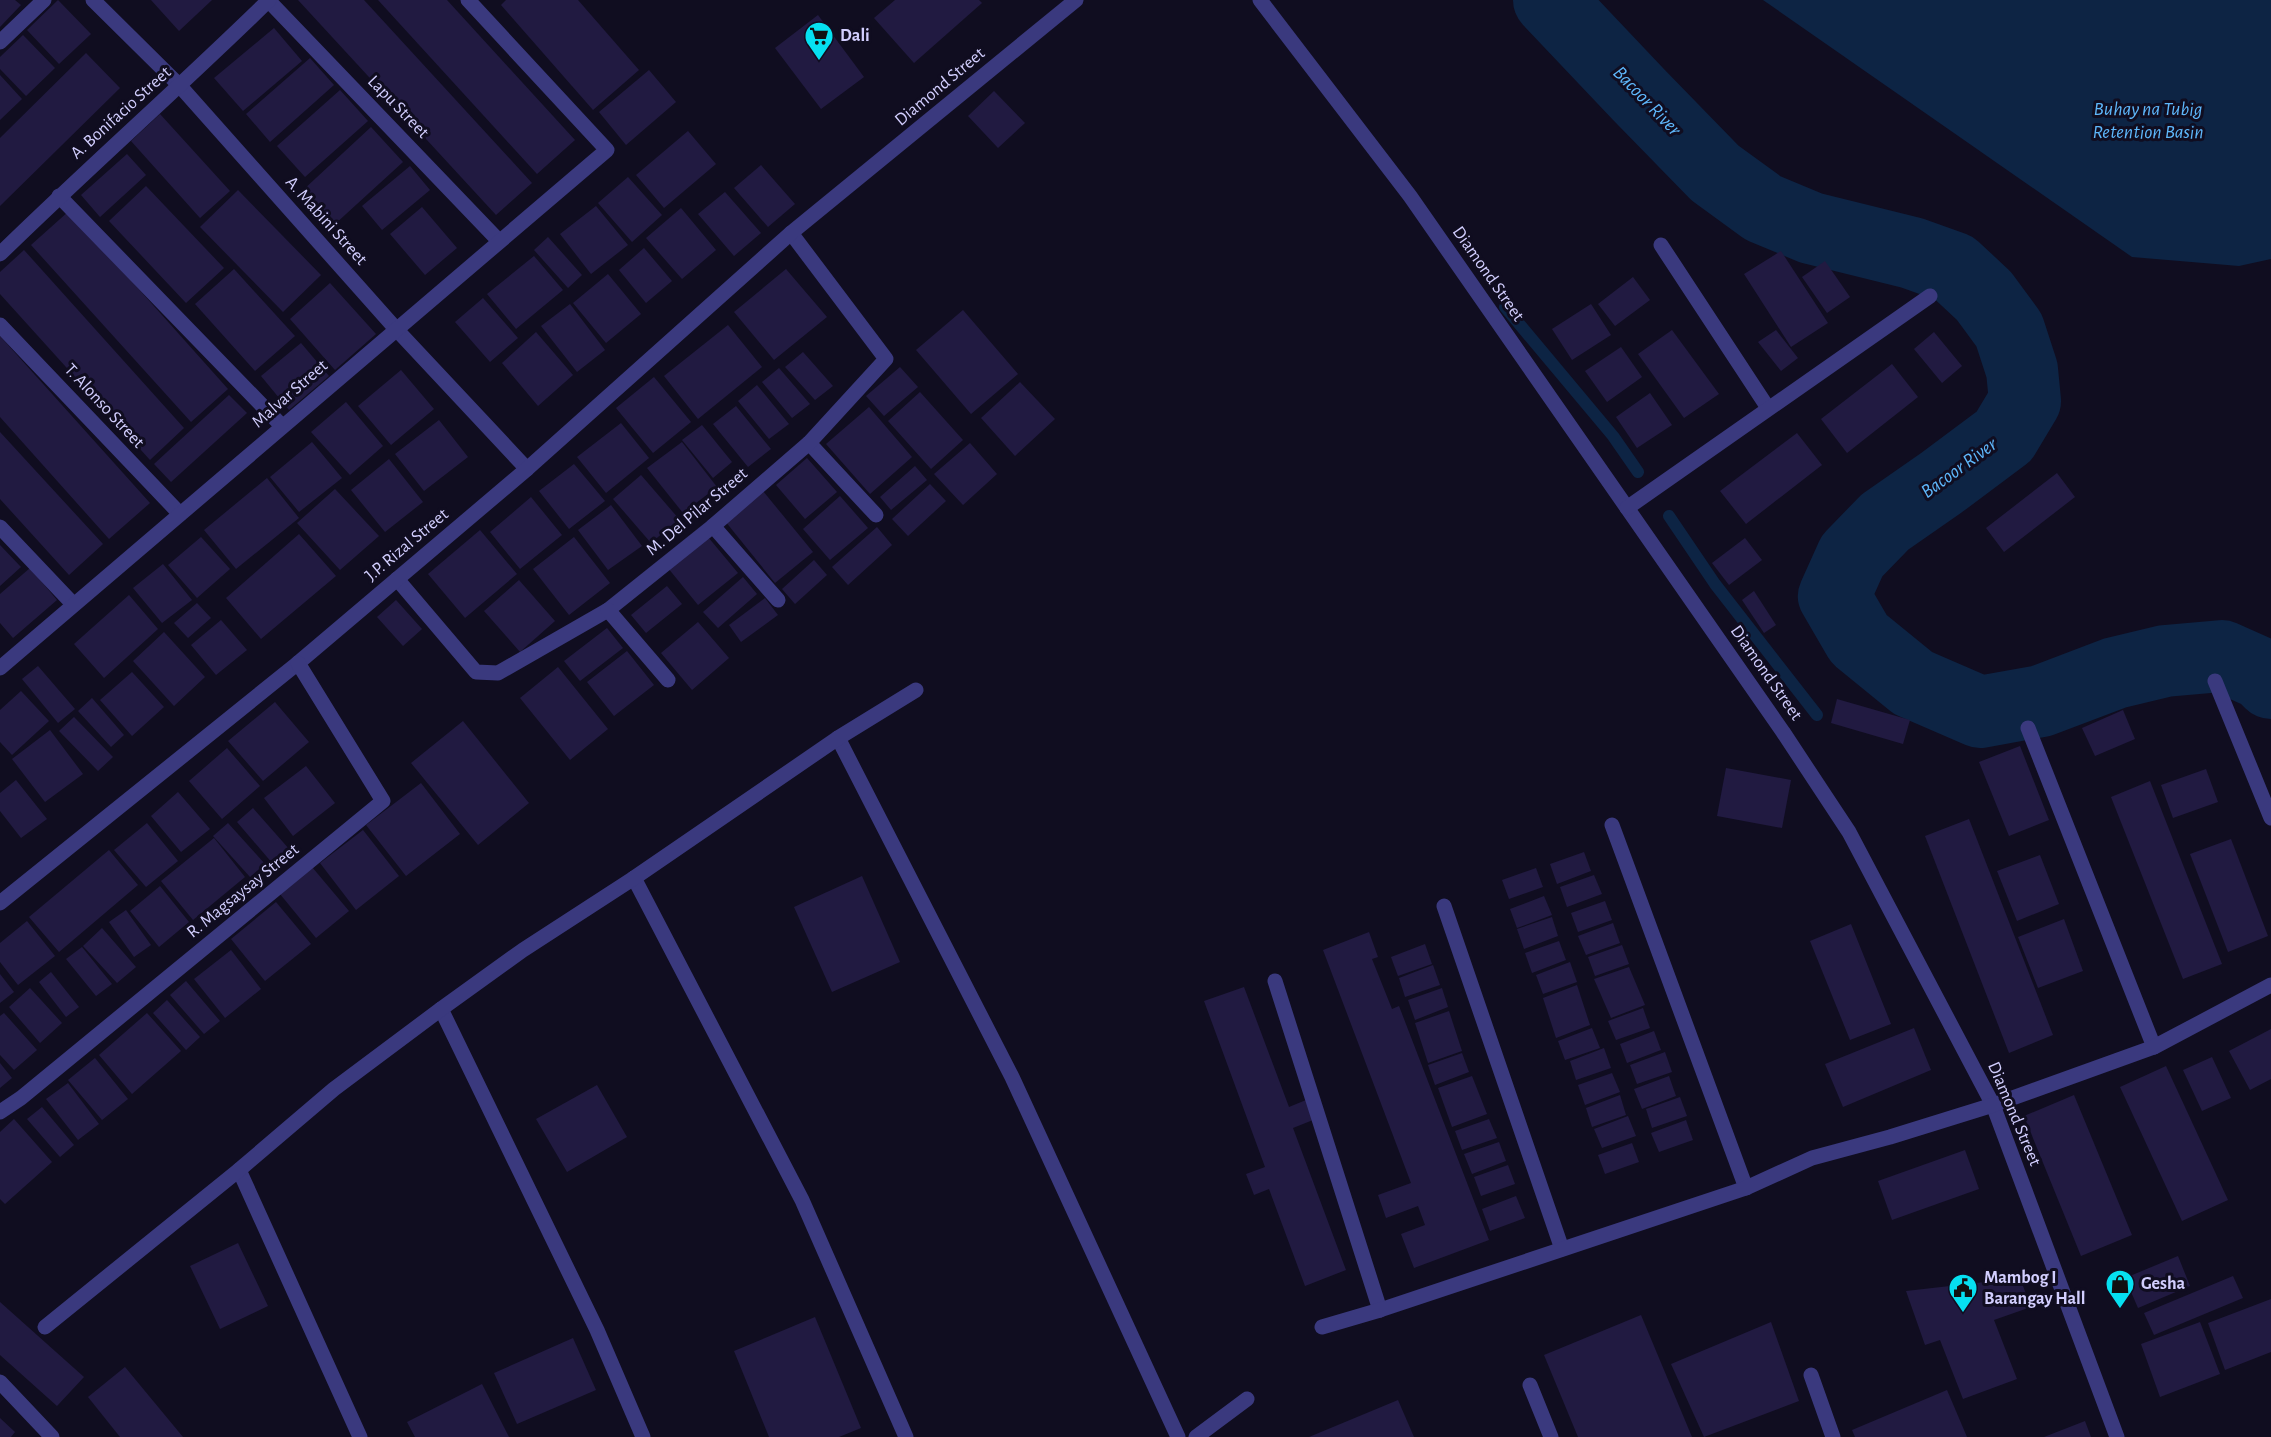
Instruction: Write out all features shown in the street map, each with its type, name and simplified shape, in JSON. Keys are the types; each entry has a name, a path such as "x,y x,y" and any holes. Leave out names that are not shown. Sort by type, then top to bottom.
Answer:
{"street":[{"path":"0,42 44,0"},
{"name":"A. Mabini Street","path":"93,0 180,86 396,329 527,470"},
{"name":"A. Bonifacio Street","path":"0,254 269,0"},
{"name":"Lapu Street","path":"269,0 499,241"},
{"name":"Malvar Street","path":"0,668 607,150 468,0"},
{"name":"Diamond Street","path":"828,205 1076,0"},
{"name":"Diamond Street","path":"1260,0 1410,196 1783,732 1849,832 1993,1105 2117,1437"},
{"path":"59,196 282,426"},
{"name":"J.P. Rizal Street","path":"0,903 298,663 527,470 791,233 828,205"},
{"name":"M. Del Pilar Street","path":"397,579 476,672 498,673 608,610 713,526 809,443 886,359 791,233"},
{"path":"1661,245 1768,408"},
{"path":"1627,508 1930,296"},
{"name":"T. Alonso Street","path":"0,325 180,514"},
{"path":"809,443 876,514"},
{"path":"713,526 778,600"},
{"path":"0,527 74,604"},
{"path":"608,610 668,680"},
{"name":"R. Magsaysay Street","path":"0,1112 21,1098 383,801 298,663"},
{"path":"2216,681 2271,818"},
{"path":"45,1327 239,1170 334,1089 441,1009 524,950 634,878 838,738 916,690"},
{"path":"2028,728 2154,1047"},
{"path":"838,738 1012,1077 1178,1437"},
{"path":"1612,825 1746,1188"},
{"path":"634,878 802,1200 906,1437"},
{"path":"1444,906 1562,1249"},
{"path":"1275,981 1380,1310"},
{"path":"1322,1327 1380,1310 1746,1188 1812,1158 1993,1105 2154,1047 2271,985"},
{"path":"441,1009 597,1330 643,1437"},
{"path":"239,1170 360,1437"},
{"path":"1811,1375 1833,1437"},
{"path":"0,1382 52,1437"},
{"path":"1530,1385 1551,1437"},
{"path":"1196,1437 1247,1399"}],"water":[{"name":"Buhay na Tubig Retention Basin","path":"1763,0 2271,0 2271,259 2239,266 2132,257"}],"building":[{"path":"0,0 15,0 21,5 0,27"},
{"path":"58,0 91,34 59,64 27,30"},
{"path":"151,0 212,0 179,31"},
{"path":"298,0 364,0 532,183 496,215"},
{"path":"378,0 447,0 575,140 537,174"},
{"path":"506,0 578,0 639,70 593,110 501,5"},
{"path":"895,0 979,0 982,3 914,63 874,18"},
{"name":"Dali","path":"818,15 864,77 821,109 775,48"},
{"path":"274,28 302,61 243,111 214,78"},
{"path":"23,35 55,68 26,96 0,69 0,57"},
{"path":"86,53 120,88 0,206 0,138"},
{"path":"310,58 334,85 270,142 246,114"},
{"path":"649,70 676,102 626,145 599,112"},
{"path":"0,75 22,99 0,120"},
{"path":"340,90 368,121 305,177 277,146"},
{"path":"994,91 1025,123 998,148 968,116"},
{"path":"160,114 230,191 200,218 131,141"},
{"path":"371,127 403,162 334,225 302,191"},
{"path":"688,131 716,164 664,208 636,175"},
{"path":"127,154 146,175 100,217 81,195"},
{"path":"761,165 795,204 768,227 734,188"},
{"path":"410,166 430,190 382,230 362,206"},
{"path":"628,177 662,215 632,242 598,203"},
{"path":"146,186 224,268 186,303 109,221"},
{"path":"238,190 321,275 283,312 200,227"},
{"path":"725,192 761,233 734,256 698,214"},
{"path":"596,206 628,245 591,274 560,234"},
{"path":"422,207 457,248 425,275 390,234"},
{"path":"681,208 716,250 682,279 646,238"},
{"path":"69,211 228,389 191,422 31,245"},
{"path":"548,237 582,275 568,288 534,250"},
{"path":"644,248 672,281 646,303 619,270"},
{"path":"24,250 184,428 150,460 0,294 0,272"},
{"path":"1781,251 1828,323 1791,347 1744,274"},
{"path":"534,256 563,290 516,329 487,294"},
{"path":"1825,261 1850,297 1827,313 1802,277"},
{"path":"234,269 295,336 255,371 195,304"},
{"path":"786,269 827,317 774,360 734,312"},
{"path":"608,274 641,314 606,343 573,303"},
{"path":"1633,277 1650,300 1615,326 1598,304"},
{"path":"330,283 376,334 335,370 290,319"},
{"path":"483,298 518,338 490,362 455,322"},
{"path":"570,304 605,350 577,372 541,326"},
{"path":"1591,304 1611,335 1572,360 1552,329"},
{"path":"963,310 1018,374 971,414 916,350"},
{"path":"728,325 762,367 698,419 664,376"},
{"path":"1672,330 1719,394 1684,418 1638,354"},
{"path":"1776,330 1798,358 1781,371 1758,342"},
{"path":"536,332 573,375 538,406 502,363"},
{"path":"1934,332 1962,366 1942,383 1914,349"},
{"path":"0,336 150,503 109,539 0,417"},
{"path":"301,343 329,376 289,410 261,376"},
{"path":"1621,347 1642,377 1607,402 1585,371"},
{"path":"803,352 833,386 815,400 785,367"},
{"path":"1892,364 1918,397 1847,453 1821,419"},
{"path":"900,367 918,387 884,416 866,396"},
{"path":"779,368 810,404 792,418 762,382"},
{"path":"401,370 434,409 391,445 358,406"},
{"path":"654,377 691,422 653,453 616,408"},
{"path":"1020,382 1055,419 1015,456 981,418"},
{"path":"757,385 789,424 769,439 738,401"},
{"path":"920,392 963,440 931,469 888,421"},
{"path":"1650,393 1672,425 1637,448 1616,417"},
{"path":"229,395 247,413 171,482 154,464"},
{"path":"346,402 383,446 350,475 311,432"},
{"path":"736,406 771,449 748,467 713,424"},
{"path":"869,407 912,457 870,494 826,444"},
{"path":"439,420 468,457 424,491 395,454"},
{"path":"621,423 649,458 606,493 577,457"},
{"path":"702,425 732,462 713,478 682,440"},
{"path":"0,432 103,544 69,575 0,499"},
{"path":"1797,433 1822,465 1746,524 1720,491"},
{"path":"312,442 342,478 299,512 270,477"},
{"path":"682,442 717,487 683,513 647,468"},
{"path":"970,443 997,474 963,505 934,474"},
{"path":"807,458 837,492 805,519 776,485"},
{"path":"389,459 423,502 385,532 351,490"},
{"path":"574,464 605,501 569,529 539,491"},
{"path":"915,466 927,480 891,510 880,497"},
{"path":"2057,473 2075,497 2004,552 1986,528"},
{"path":"641,475 679,519 651,543 613,499"},
{"path":"267,478 299,518 236,569 204,530"},
{"path":"930,484 946,501 908,536 892,519"},
{"path":"335,489 379,536 340,570 297,523"},
{"path":"763,491 813,552 775,583 725,521"},
{"path":"840,496 868,528 830,560 803,529"},
{"path":"531,497 562,535 520,569 490,532"},
{"path":"611,505 642,546 608,570 578,530"},
{"path":"877,527 892,545 848,585 832,567"},
{"path":"480,530 517,574 465,618 428,574"},
{"path":"299,534 336,576 261,639 226,598"},
{"path":"201,537 230,569 197,598 168,565"},
{"path":"574,537 610,583 569,615 533,569"},
{"path":"708,537 738,573 698,605 668,568"},
{"path":"1745,538 1762,560 1729,585 1712,563"},
{"path":"0,545 21,567 0,586"},
{"path":"814,560 827,575 795,604 782,589"},
{"path":"163,564 192,600 162,623 133,588"},
{"path":"30,568 57,600 13,638 0,623 0,594"},
{"path":"743,577 757,594 718,628 703,612"},
{"path":"519,580 555,621 520,652 484,611"},
{"path":"667,586 682,604 646,633 631,615"},
{"path":"1754,591 1776,625 1764,633 1742,600"},
{"path":"129,595 158,629 104,678 74,644"},
{"path":"765,598 778,615 741,642 729,625"},
{"path":"396,600 422,629 403,646 377,617"},
{"path":"197,603 211,618 188,638 174,623"},
{"path":"221,620 247,650 216,675 191,645"},
{"path":"698,622 729,658 692,690 661,653"},
{"path":"607,628 623,648 580,681 564,661"},
{"path":"164,632 205,677 174,706 133,661"},
{"path":"627,651 654,685 614,716 587,682"},
{"path":"38,666 75,709 58,723 22,679"},
{"path":"558,667 608,729 570,760 520,698"},
{"path":"132,672 164,707 132,736 100,700"},
{"path":"21,691 49,721 12,755 0,742 0,710"},
{"path":"92,698 124,735 111,747 78,711"},
{"path":"1837,699 1910,720 1903,744 1831,723"},
{"path":"275,702 309,742 263,781 228,741"},
{"path":"2123,710 2135,739 2095,756 2082,728"},
{"path":"74,717 113,757 98,771 59,731"},
{"path":"463,721 529,803 478,845 411,763"},
{"path":"50,730 83,774 45,802 12,759"},
{"path":"2020,746 2049,820 2009,836 1979,762"},
{"path":"227,748 260,786 222,819 189,781"},
{"path":"306,766 335,803 293,836 264,798"},
{"path":"1726,768 1791,780 1782,828 1717,816"},
{"path":"2206,769 2218,802 2173,818 2161,785"},
{"path":"16,780 47,819 21,838 0,811 0,793"},
{"path":"2150,781 2222,964 2183,979 2111,797"},
{"path":"421,783 460,834 406,876 366,825"},
{"path":"178,792 210,829 181,852 151,816"},
{"path":"253,808 290,850 273,864 237,822"},
{"path":"1969,819 2053,1035 2009,1053 1925,836"},
{"path":"147,823 178,861 146,887 114,850"},
{"path":"228,823 265,864 250,877 213,836"},
{"path":"363,830 399,876 356,910 320,863"},
{"path":"214,838 245,877 193,920 161,881"},
{"path":"2231,839 2268,936 2228,952 2190,854"},
{"path":"109,850 138,885 59,952 29,917"},
{"path":"1584,852 1591,871 1557,884 1550,864"},
{"path":"2040,855 2059,904 2017,921 1997,871"},
{"path":"312,867 349,911 316,938 280,894"},
{"path":"1536,868 1543,887 1509,899 1502,880"},
{"path":"1594,875 1602,894 1567,907 1560,887"},
{"path":"862,876 900,962 832,992 794,907"},
{"path":"160,886 189,922 159,947 130,911"},
{"path":"1544,896 1552,915 1517,928 1510,909"},
{"path":"1605,901 1612,920 1578,932 1571,913"},
{"path":"276,902 311,944 265,981 231,939"},
{"path":"126,910 151,945 134,957 109,922"},
{"path":"1552,917 1558,936 1524,949 1517,929"},
{"path":"2064,919 2083,971 2038,988 2018,937"},
{"path":"27,921 55,956 18,985 0,962 0,943"},
{"path":"1613,923 1620,943 1586,955 1578,936"},
{"path":"1851,924 1891,1024 1850,1040 1810,941"},
{"path":"102,928 136,967 117,983 83,946"},
{"path":"1369,932 1378,957 1372,959 1392,1009 1399,1006 1489,1240 1414,1268 1401,1234 1425,1225 1418,1206 1386,1218 1378,1195 1411,1183 1323,950"},
{"path":"1559,941 1566,960 1532,973 1525,953"},
{"path":"1425,944 1432,964 1398,976 1391,957"},
{"path":"1622,945 1629,964 1595,976 1588,957"},
{"path":"82,947 112,984 96,996 66,959"},
{"path":"231,950 261,989 225,1018 194,979"},
{"path":"1570,962 1577,982 1543,994 1536,975"},
{"path":"1433,965 1440,985 1405,997 1399,978"},
{"path":"1629,967 1645,1005 1611,1018 1594,979"},
{"path":"51,972 79,1007 66,1017 39,982"},
{"path":"0,974 14,992 0,1003"},
{"path":"186,981 220,1021 204,1034 170,995"},
{"path":"1577,985 1590,1025 1556,1038 1543,998"},
{"path":"1244,987 1289,1107 1306,1100 1313,1120 1293,1128 1346,1270 1305,1286 1269,1189 1254,1195 1246,1174 1265,1167 1204,1001"},
{"path":"30,988 62,1023 40,1043 9,1007"},
{"path":"1442,988 1448,1007 1415,1020 1408,1000"},
{"path":"167,1000 200,1037 186,1050 153,1013"},
{"path":"1643,1008 1650,1028 1616,1040 1608,1021"},
{"path":"1449,1011 1462,1051 1428,1063 1415,1023"},
{"path":"4,1013 37,1050 14,1070 0,1055 0,1016"},
{"path":"147,1013 181,1051 132,1094 99,1055"},
{"path":"1592,1028 1600,1048 1565,1060 1558,1041"},
{"path":"1914,1028 1931,1070 1843,1107 1825,1064"},
{"path":"2271,1029 2271,1079 2250,1090 2229,1051"},
{"path":"1654,1031 1661,1050 1627,1063 1620,1044"},
{"path":"1604,1048 1611,1068 1576,1080 1570,1061"},
{"path":"1665,1052 1672,1072 1637,1084 1630,1065"},
{"path":"1462,1053 1469,1072 1435,1085 1428,1065"},
{"path":"2212,1057 2231,1098 2202,1111 2183,1070"},
{"path":"95,1058 128,1099 102,1120 68,1080"},
{"path":"0,1063 12,1078 0,1088"},
{"path":"2166,1066 2228,1200 2182,1221 2120,1087"},
{"path":"1612,1073 1620,1092 1585,1105 1578,1085"},
{"path":"1472,1076 1487,1114 1452,1127 1438,1088"},
{"path":"1669,1076 1676,1096 1642,1109 1634,1089"},
{"path":"68,1083 99,1124 78,1140 46,1099"},
{"path":"597,1085 627,1137 567,1172 536,1119"},
{"path":"1620,1095 1626,1115 1592,1127 1586,1108"},
{"path":"2074,1095 2132,1235 2081,1256 2024,1116"},
{"path":"1680,1097 1687,1116 1652,1128 1646,1109"},
{"path":"42,1107 74,1145 60,1157 27,1119"},
{"path":"1628,1116 1636,1136 1602,1148 1594,1129"},
{"path":"14,1119 52,1162 5,1204 0,1199 0,1132"},
{"path":"1489,1119 1497,1138 1462,1150 1455,1131"},
{"path":"1686,1120 1693,1140 1659,1152 1651,1133"},
{"path":"1499,1142 1506,1161 1472,1174 1464,1154"},
{"path":"1632,1143 1639,1162 1605,1174 1598,1155"},
{"path":"1965,1150 1979,1189 1892,1220 1878,1181"},
{"path":"1508,1165 1515,1184 1481,1196 1474,1177"},
{"path":"1516,1196 1525,1218 1490,1231 1482,1209"},
{"path":"238,1243 268,1306 220,1329 190,1266"},
{"path":"2178,1256 2190,1286 2138,1308 2125,1278"},
{"path":"2233,1276 2243,1298 2154,1335 2144,1313"},
{"path":"2020,1278 2031,1307 1994,1320 2017,1379 1963,1399 1940,1340 1925,1345 1906,1291"},
{"path":"2271,1299 2271,1352 2225,1370 2208,1323"},
{"path":"0,1302 84,1377 57,1406 0,1355"},
{"path":"1641,1315 1692,1437 1578,1437 1544,1355"},
{"path":"815,1317 861,1428 839,1437 769,1437 734,1351"},
{"path":"1771,1322 1799,1401 1704,1437 1671,1364"},
{"path":"2200,1322 2220,1374 2160,1397 2141,1344"},
{"path":"573,1338 596,1390 517,1424 494,1373"},
{"path":"125,1367 183,1437 120,1437 88,1397"},
{"path":"482,1384 509,1437 415,1437 407,1422"},
{"path":"1947,1390 1967,1437 1855,1437 1852,1430"},
{"path":"1398,1400 1414,1437 1309,1437"},
{"path":"0,1418 15,1432 11,1437 0,1437"},
{"path":"2085,1421 2091,1437 2044,1437"}],"waterway":[{"name":"Bacoor River","path":"1549,0 1715,173 1763,208 1811,228 1912,253 1954,268 1984,296 2009,330 2022,370 2025,401 2004,436 1885,522 1852,556 1834,596 1859,639 1913,683 1980,712 2041,701 2115,673 2165,661 2222,656 2262,674 2271,683"},
{"path":"1505,307 1613,436 1638,472"},
{"path":"1669,516 1715,584 1817,715"}],"place":[{"name":"Dali","path":"819,62"},
{"name":"Gesha","path":"2120,1310"},
{"name":"Mambog I Barangay Hall","path":"1963,1314"}]}
